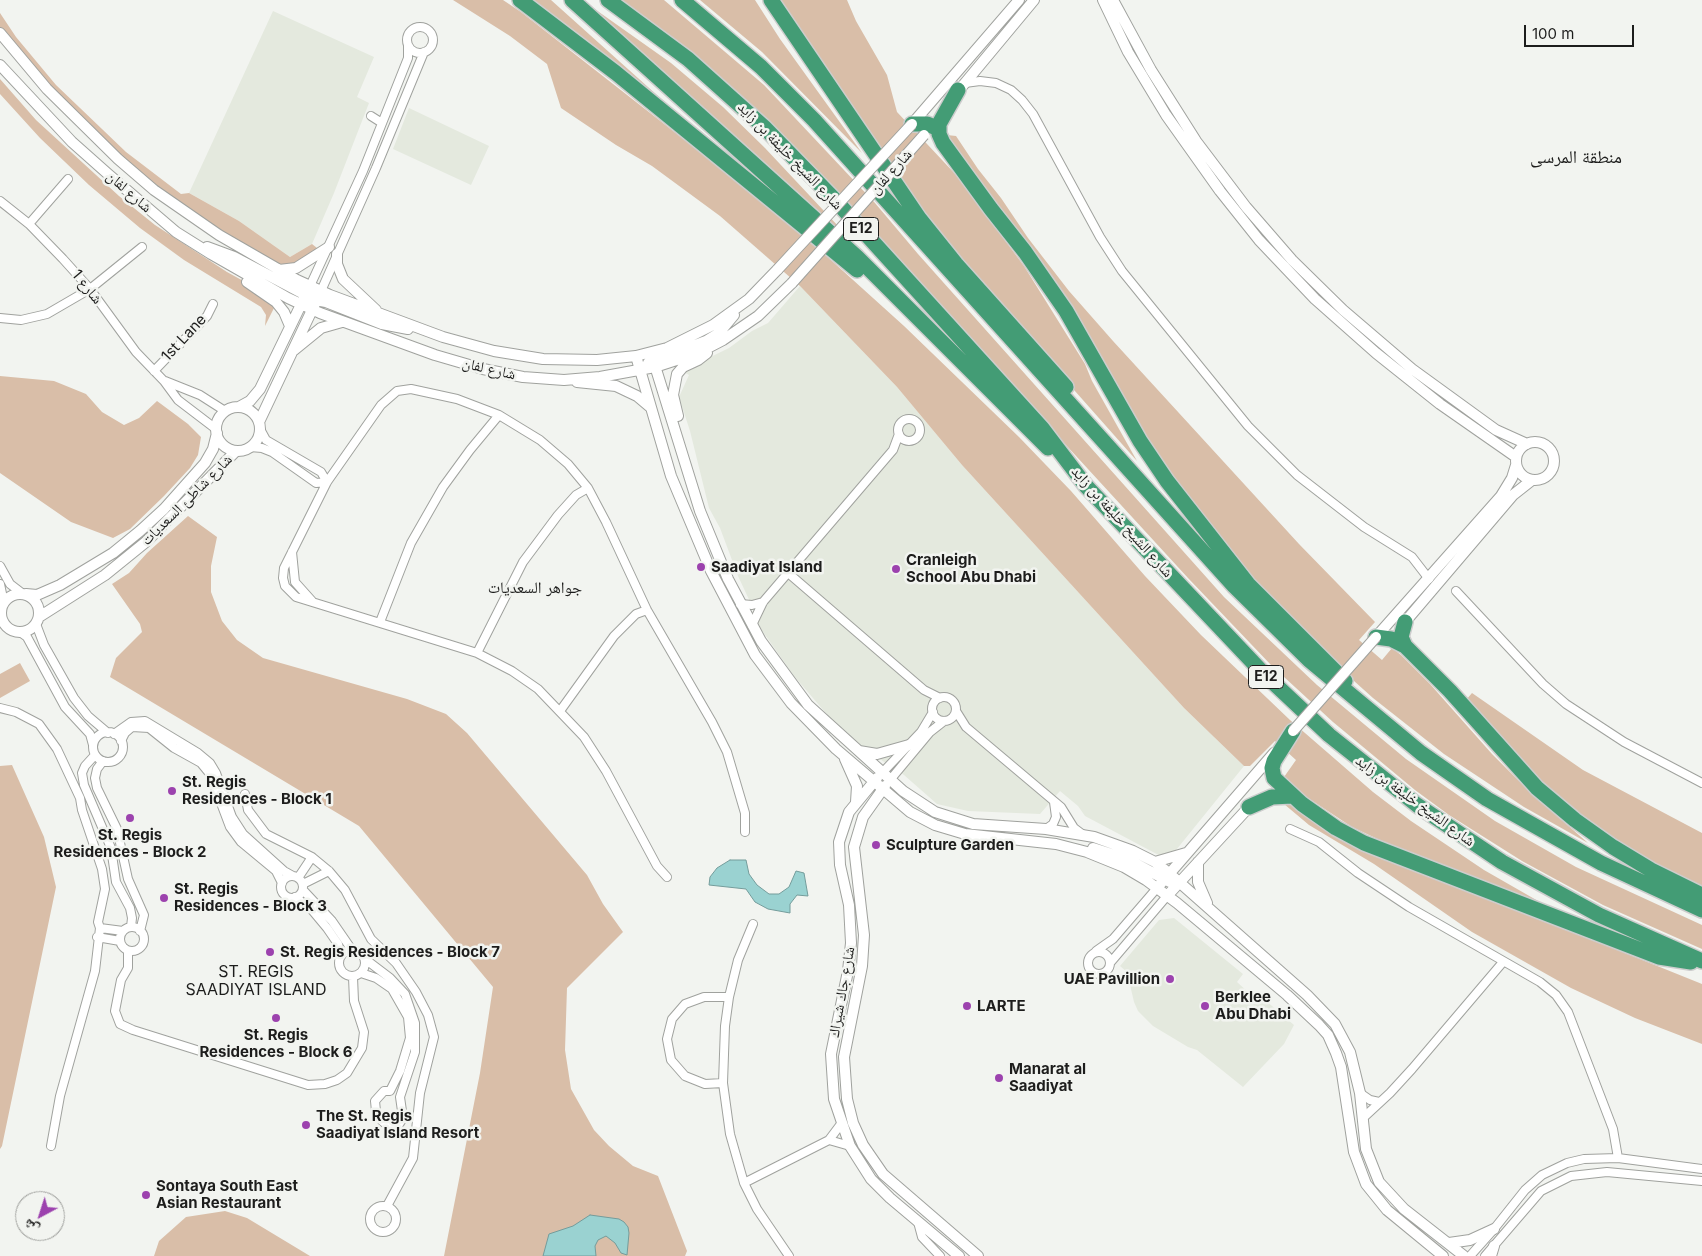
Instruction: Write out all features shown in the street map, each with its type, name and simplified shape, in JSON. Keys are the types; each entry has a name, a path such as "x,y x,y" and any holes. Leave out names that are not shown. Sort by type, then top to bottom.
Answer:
{"highway":[{"path":"520,0 552,23 764,192 958,358"},
{"path":"572,0 857,257 1086,486"},
{"name":"شارع الشيخ خليفة بن زايد","path":"608,0 688,59 764,127 835,200 1037,422 1086,486 1263,673 1329,735 1391,786 1470,842 1534,881 1616,923 1702,961"},
{"name":"E12","path":"682,0 760,67 814,120 1090,427 1259,611 1310,660 1363,706 1437,765 1515,816 1630,878 1702,910"},
{"path":"771,0 919,218 956,264 1056,375 1075,400 1090,427"},
{"path":"931,130 941,120 961,87"},
{"path":"912,124 931,130 944,143 1034,265 1070,318 1140,441 1167,481 1248,584 1336,670 1363,706"},
{"path":"1405,622 1401,632 1405,646"},
{"path":"1376,637 1391,639 1405,646 1450,691 1513,764 1562,810 1632,859 1702,895"},
{"path":"1293,732 1272,764 1272,773 1278,784 1323,819 1364,842 1659,957 1676,961 1702,961"},
{"path":"1249,807 1272,797 1292,796"}],"street":[{"name":"شارع لفان","path":"0,65 72,142 143,205 211,254 306,295 319,295 470,345 543,359 597,360 639,364 653,360 738,309 778,270 912,124 1019,0"},
{"path":"961,87 1034,0"},
{"path":"1103,0 1128,52 1166,115 1220,191 1259,240 1316,299 1383,359 1516,461 1520,474 1532,480"},
{"path":"1114,0 1151,70 1190,133 1246,207 1292,260 1343,310 1412,369 1496,430 1527,444"},
{"path":"250,447 259,436 260,425 319,295 424,52 430,48 433,41 431,34 426,29 419,27 412,30 407,39 408,58 363,171 260,389 250,401 225,411 217,422 216,431 224,445 236,451 250,447 262,448 272,452 316,482 327,482"},
{"name":"شارع لفان","path":"0,32 47,89 118,159 154,190 211,230 276,269 306,295 312,309 342,322 468,365 503,374 548,379 572,380 710,347 752,320 792,283 931,130"},
{"path":"408,46 415,52 424,52"},
{"path":"961,87 980,80 996,83 1011,90 1022,100 1033,114 1100,237 1122,271 1248,426 1297,476 1364,527 1412,558 1429,579"},
{"path":"371,116 382,123"},
{"path":"29,224 68,179"},
{"name":"شارع 1","path":"0,201 29,224 90,289 136,352 164,381 178,400 216,431"},
{"path":"197,245 234,257 306,295 309,299 319,295 382,324 401,329 421,329"},
{"path":"0,318 21,320 46,314 90,289 142,247"},
{"path":"276,269 296,268 328,247"},
{"path":"211,254 276,302 284,312 290,326"},
{"path":"337,254 337,264 343,279 383,315"},
{"name":"1st Lane","path":"154,371 207,316 213,304"},
{"path":"292,353 321,328 342,322"},
{"path":"677,434 678,421 673,394 676,377 683,367 702,358 710,347"},
{"path":"653,360 706,527 740,604 795,689 824,721 854,748 901,807 918,817 954,831 991,838 1088,847 1115,855 1167,877"},
{"path":"548,379 564,375 622,370 639,364 650,407 678,493 721,592 755,655 780,690 803,716 844,756 881,781 946,817 973,824 1046,829 1083,836 1121,846 1155,862 1172,883 1180,882 1307,995 1335,1024 1350,1052 1360,1093 1369,1161 1379,1182 1404,1209 1464,1256"},
{"path":"572,380 585,384 616,386 637,396 650,407"},
{"name":"شارع 1","path":"164,381 200,395 225,411"},
{"path":"667,877 657,866 606,771 584,737 560,711 531,685 512,671 477,653 316,604 303,593 295,582 292,550 327,482 381,406 397,391 411,389 456,399 499,416 540,440 568,464 588,488 647,610 712,722 727,752 745,813 744,832"},
{"path":"190,409 200,395"},
{"path":"239,407 252,412 266,440 321,472 327,482"},
{"path":"380,622 411,543 443,487 470,450 499,416"},
{"path":"752,625 763,602 787,572 893,450 899,434 899,426 904,420 916,420 921,431 917,438 893,450"},
{"name":"شارع شاطئ السعديات","path":"24,594 37,595 60,585 113,553 140,531 164,509 205,463 213,449 216,431"},
{"path":"899,434 906,440 911,441"},
{"path":"1249,807 1167,896 1110,963 1108,969 1103,973 1092,972 1087,962 1091,954 1113,938 1501,496 1512,478 1520,449 1527,444 1535,442 1544,444 1550,450 1553,458 1553,467 1548,474 1541,479 1532,480 1513,495 1405,622"},
{"name":"شارع شاطئ السعديات","path":"38,621 105,575 147,541 172,518 236,451"},
{"path":"477,653 523,562 558,515 576,496 588,488"},
{"path":"0,566 10,584 36,601 38,621 44,645 74,698 88,716 121,741"},
{"path":"787,572 924,690 940,698 947,698 953,701 956,711 966,727 1064,810 1074,828 1083,836"},
{"path":"0,584 5,629 20,632 26,631 38,621"},
{"path":"1456,591 1543,684 1566,704 1624,742 1702,783"},
{"path":"2,607 14,594 24,594"},
{"path":"740,604 752,605 763,602"},
{"path":"560,711 614,636 636,614 647,610"},
{"path":"20,632 27,637 65,707 90,734 95,755 103,761 113,761 120,755 121,741 125,733 132,728 149,728 174,748 201,763 210,774 230,827 241,842 276,871 286,895 295,897 312,910 328,928 338,944 341,955 338,964 341,972 353,977 361,973 365,967 364,959"},
{"path":"924,690 936,717 966,727"},
{"path":"933,711 935,702 940,698"},
{"path":"0,708 16,712 39,724 57,749 75,786 102,869 104,889 98,922 100,928 97,937 95,971 60,1096 51,1146"},
{"name":"شارع جاك شيراك","path":"933,711 927,724 881,781 858,830 854,847 864,920 864,951 847,1035 844,1074 847,1099 853,1123 869,1155 883,1174 978,1256"},
{"path":"946,720 956,711"},
{"path":"803,716 820,727 881,781"},
{"name":"شارع جاك شيراك","path":"946,720 933,728 881,781 856,802 842,828 839,850 851,930 850,956 831,1060 834,1099 841,1124 850,1146 863,1169 880,1189 959,1256"},
{"path":"93,745 97,738 131,722 145,721 210,763 216,773 232,817 243,834 299,882 332,921 352,950 360,953 364,959 398,986 405,994 413,1012 417,1036 415,1052 400,1097 403,1118 398,1126 391,1128 382,1121 376,1111 375,1101 384,1091 390,1091 400,1097"},
{"path":"854,748 865,753 877,754 909,745"},
{"path":"95,755 85,766 82,774 84,785 108,840 116,882 130,908 131,927"},
{"path":"844,756 856,786 856,802"},
{"path":"103,761 97,769 95,778 97,788 117,830 128,879 144,915 140,931"},
{"path":"245,794 248,810 266,834 312,857 329,871 345,890 371,939 396,963 416,992 431,1023 434,1037 420,1093 413,1158 387,1206"},
{"path":"1046,829 1053,824 1056,817 1054,802"},
{"path":"1290,829 1319,842 1374,885 1427,919 1548,988 1566,1007 1613,1128 1618,1158"},
{"path":"1072,847 1124,867 1157,888 1311,1016 1328,1035 1341,1068 1354,1152 1360,1174 1375,1197 1387,1210 1443,1256"},
{"path":"1155,862 1175,858 1189,851"},
{"path":"295,897 299,882 312,857"},
{"path":"1198,862 1200,889 1210,908"},
{"path":"282,883 288,877 299,882 329,871"},
{"path":"753,924 738,960 729,997 724,1035 722,1083 730,1134 744,1183 762,1218 789,1256"},
{"path":"100,928 123,931 131,927"},
{"path":"123,931 120,941 122,947 128,951 138,950 143,944 144,937 140,931 131,927"},
{"path":"97,937 120,941"},
{"path":"341,955 352,950"},
{"path":"128,951 128,968 121,980 115,1011 120,1024 133,1030 308,1085 325,1084 337,1080 347,1073 362,1048 364,1032 354,1001 353,977"},
{"path":"1096,951 1105,953 1110,963"},
{"path":"1363,1118 1390,1094 1502,962"},
{"path":"361,973 376,978 392,989 408,1017 410,1038 406,1056 390,1091"},
{"path":"722,1083 705,1084 685,1076 671,1060 667,1039 672,1019 685,1004 704,997 729,997"},
{"path":"1360,1093 1370,1100 1379,1102"},
{"path":"744,1183 829,1140 841,1124"},
{"path":"829,1140 850,1146"},
{"path":"1470,1256 1525,1190 1552,1169 1584,1159 1618,1158 1702,1169"},
{"path":"1485,1256 1493,1251 1541,1191 1572,1176 1608,1172 1702,1181"},
{"path":"918,1222 922,1237 940,1256"},
{"path":"1449,1243 1470,1240 1494,1229"}],"shaded area":[{"path":"453,0 503,0 521,12 801,233 904,326 1019,437 1071,491 1145,576 1201,635 1290,720 1373,792 1411,821 1484,870 1559,913 1418,858 1352,827 1305,796 1284,777 1296,760 1275,741 1250,766 1244,766 1184,708 962,465 897,387 800,286 720,216 652,166 616,145 561,108 547,64 510,36"},
{"path":"529,0 551,0 707,140"},
{"path":"582,0 671,63 723,107 765,148 869,259"},
{"path":"620,0 664,0 764,85 875,203 918,254 1224,597 1317,685 1406,759 1495,821 1576,867 1702,925 1702,949 1603,905 1522,861 1449,815 1415,790 1333,722 1271,665 1188,578 764,116 682,44"},
{"path":"700,0 755,0 780,39 862,153 762,52"},
{"path":"776,0 847,0 856,21 887,75 897,112 958,177 1024,266 1085,364 1092,381 1137,461 942,241"},
{"path":"273,11 374,57 357,97 369,103 334,193 312,244 290,257 239,221 189,193"},
{"path":"0,13 16,37 56,85 126,152 181,194 189,193 239,221 290,257 312,244 317,248 309,263 292,272 244,246 148,180 78,118 0,30"},
{"path":"0,79 36,120 119,196 155,225 227,272 278,300 265,326 266,315 261,307 184,260 140,228 89,185 40,138 0,94"},
{"path":"409,108 489,146 471,185 393,149"},
{"path":"947,135 956,136 1028,238 1069,291 1299,544 1375,622 1359,640 1382,660 1392,648 1401,655 1430,684 1492,754 1531,793 1588,843 1524,807 1444,754 1373,698 1286,620 1194,510"},
{"name":"Cranleigh School Abu Dhabi","path":"800,286 897,387 962,465 1184,708 1244,766 1168,860 1085,816 1078,806 1060,791 1040,814 968,811 937,804 904,775 866,750 831,719 794,676 761,629 758,623 758,612 752,606 738,576 720,528 709,508 690,431 679,397 689,375 682,371 729,348 752,331 768,323"},
{"path":"0,376 54,381 86,394 102,412 124,425 139,418 157,401 188,424 201,437 198,455 190,468 164,496 130,529 113,538 71,522 0,473"},
{"path":"188,516 217,537 211,566 211,592 222,621 237,640 263,658 407,699 446,714 467,733 587,875 603,904 623,932 567,988 565,1050 571,1089 594,1130 609,1146 633,1166 658,1176 687,1251 685,1256 444,1256 480,1073 493,987 359,826 110,677 116,658 142,632 140,624 112,584 129,573 147,553"},
{"path":"20,663 30,681 0,698 0,674"},
{"path":"1472,693 1583,770 1702,833 1702,889 1609,838 1531,775 1466,700"},
{"path":"12,765 44,837 56,887 0,1149 0,766"},
{"path":"1287,802 1342,839 1702,984 1702,1044 1635,1018 1571,988 1472,932 1374,864 1309,825 1284,804"},
{"name":"Berklee Abu Dhabi","path":"1174,918 1243,974 1237,982 1249,993 1257,993 1294,1025 1284,1044 1243,1087 1197,1050 1188,1047 1153,1026 1138,1011 1134,1002 1127,972 1120,966 1159,920"},
{"path":"225,1211 247,1218 310,1256 154,1256 159,1241 186,1217"}],"water":[{"path":"730,860 746,860 749,874 757,885 769,894 779,894 789,887 796,871 804,873 808,896 797,895 790,904 790,913 768,909 755,902 746,889 709,885 710,877 717,868"},
{"path":"590,1215 619,1219 624,1222 628,1227 629,1233 627,1255 621,1253 615,1243 606,1236 598,1240 595,1246 596,1256 543,1256 549,1234 573,1226"}],"place":[{"name":"Saadiyat Island","path":"701,567"},
{"name":"Cranleigh School Abu Dhabi","path":"896,569"},
{"name":"St. Regis Residences - Block 1","path":"172,791"},
{"name":"St. Regis Residences - Block 2","path":"130,818"},
{"name":"Sculpture Garden","path":"876,845"},
{"name":"St. Regis Residences - Block 3","path":"164,898"},
{"name":"St. Regis Residences - Block 7","path":"270,952"},
{"name":"UAE Pavillion","path":"1170,979"},
{"name":"LARTE","path":"967,1006"},
{"name":"Berklee Abu Dhabi","path":"1205,1006"},
{"name":"St. Regis Residences - Block 6","path":"276,1018"},
{"name":"Manarat al Saadiyat","path":"999,1078"},
{"name":"The St. Regis Saadiyat Island Resort","path":"306,1125"},
{"name":"Sontaya South East Asian Restaurant","path":"146,1195"}],"district":[{"name":"منطقة المرسى","path":"1576,158"},
{"name":"جواهر السعديات","path":"535,588"},
{"name":"ST. REGIS SAADIYAT ISLAND","path":"256,981"}]}
